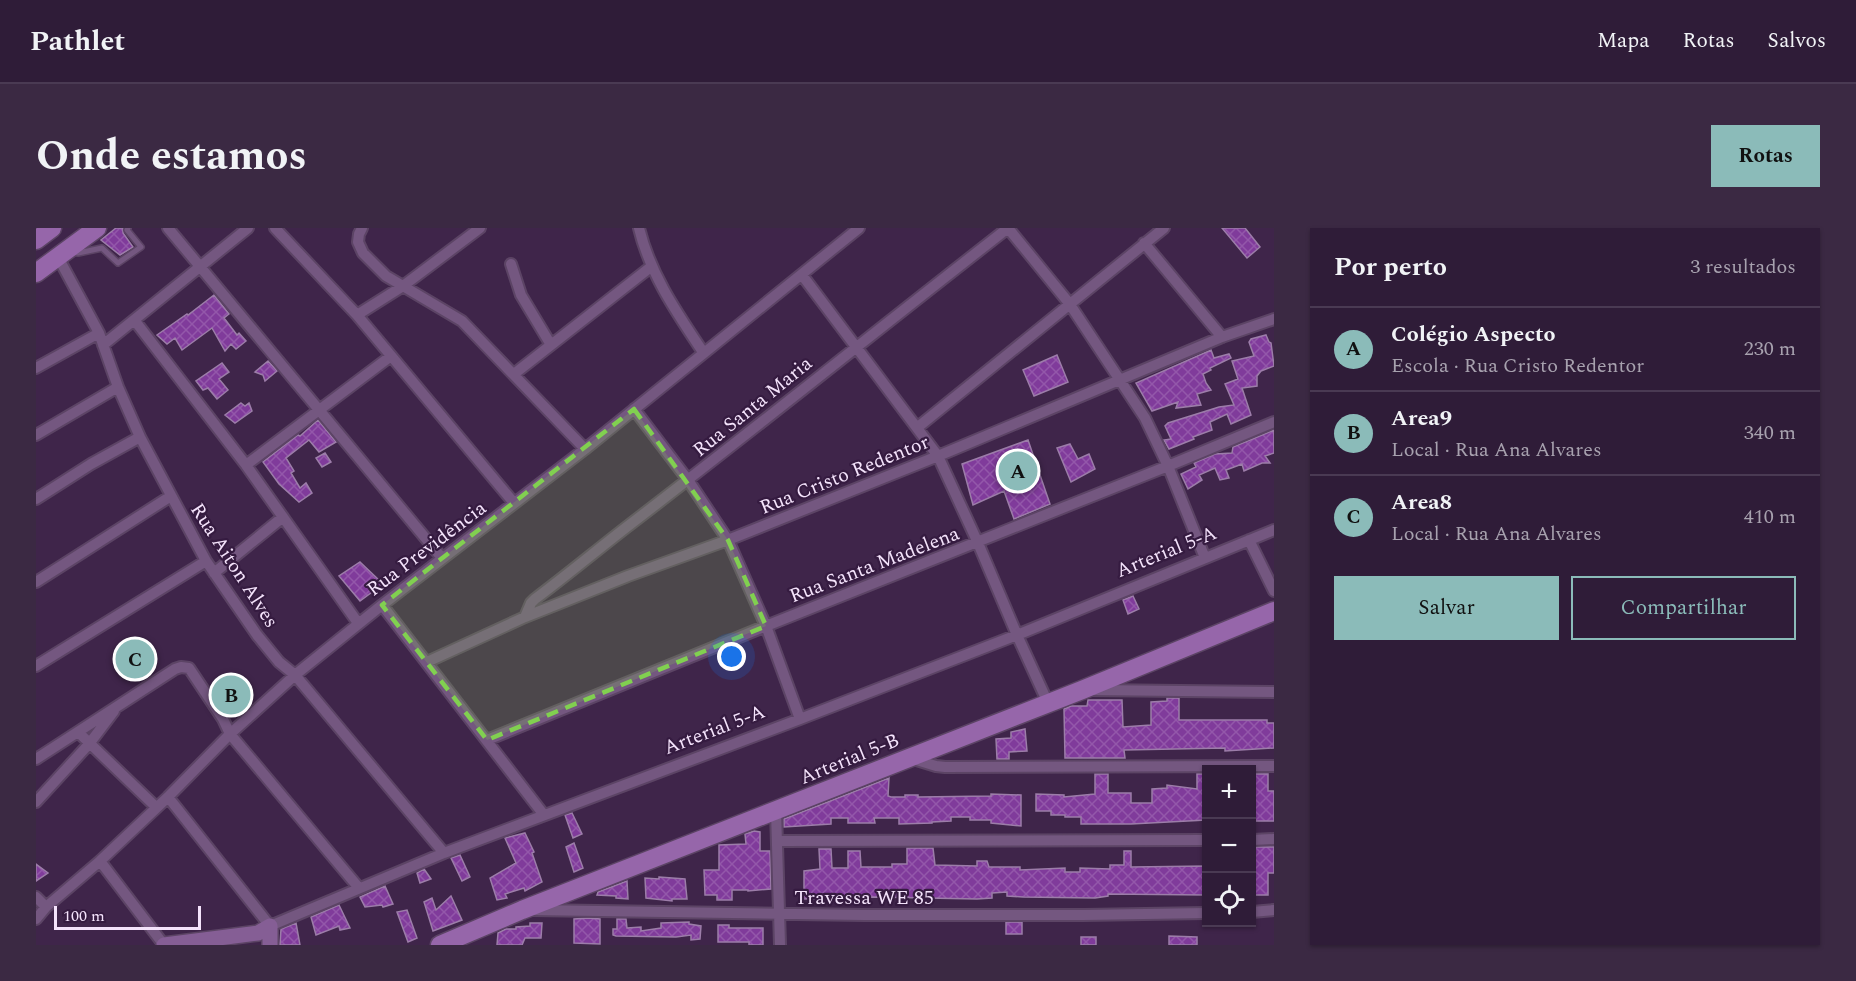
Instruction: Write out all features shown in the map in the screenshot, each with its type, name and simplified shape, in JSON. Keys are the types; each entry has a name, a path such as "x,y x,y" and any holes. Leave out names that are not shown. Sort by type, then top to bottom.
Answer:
{"main road":[{"path":"36,240 52,228"},
{"path":"36,273 97,228"},
{"name":"Arterial 5-B","path":"440,945 522,910 1082,690 1274,611"},
{"path":"262,934 270,945"},
{"name":"Arterial 5-A","path":"164,945 262,934"}],"street":[{"path":"168,228 442,558"},
{"path":"103,345 248,228"},
{"path":"275,228 357,315 514,503"},
{"path":"362,228 358,242 363,253 386,276 462,321 585,449"},
{"path":"357,315 403,286 480,228"},
{"path":"639,228 652,266 672,305 703,352"},
{"name":"Rua Previdência","path":"36,919 46,907 100,861 230,734 295,675 358,623 585,449 859,228"},
{"path":"1008,228 1069,303 1145,418 1168,466 1204,558"},
{"name":"Rua Santa Maria","path":"525,617 535,598 1008,228"},
{"path":"918,427 1164,228"},
{"path":"1144,243 1222,337"},
{"name":"Rua Aiton Alves","path":"62,253 99,333 118,387 140,437 206,561 271,653 284,668 295,675 444,853"},
{"path":"511,264 521,295 551,345"},
{"path":"514,374 652,266"},
{"path":"802,275 938,456 1048,703"},
{"name":"Rua Cristo Redentor","path":"427,662 525,617 628,576 728,540 938,456 1222,337 1274,319"},
{"path":"135,321 246,465 358,623"},
{"path":"36,368 99,333"},
{"path":"246,465 391,356"},
{"path":"36,435 118,387"},
{"path":"634,409 688,480 728,540 765,626 800,719"},
{"name":"Rua Santa Madelena","path":"487,740 1274,422"},
{"path":"36,499 91,464 140,437"},
{"path":"36,582 171,496"},
{"path":"214,573 283,517"},
{"name":"Arterial 5-A","path":"262,934 358,888 444,853 1017,635 1274,530"},
{"path":"1249,540 1274,591"},
{"path":"36,666 206,561"},
{"path":"382,605 544,815"},
{"path":"36,759 175,669 186,667 193,671 230,734 358,888"},
{"path":"1082,690 1274,692"},
{"path":"36,801 90,744 118,706"},
{"path":"78,732 156,807"},
{"path":"910,758 945,767 1274,766"},
{"path":"168,797 262,934"},
{"path":"776,811 780,945"},
{"path":"1256,840 1274,839"},
{"path":"777,841 1202,840"},
{"path":"100,861 164,945"},
{"path":"36,897 46,907"},
{"name":"Travessa WE 85","path":"522,910 779,915 1202,913"},
{"path":"1256,912 1274,910"}],"lane":[{"path":"62,253 78,254 102,248 118,263 141,247 128,228"}],"highlighted area":[{"path":"634,409 728,540 766,626 487,740 382,605"}],"building":[{"path":"116,228 123,228 123,233 133,247 120,255 101,240"},
{"path":"1222,228 1245,228 1260,247 1247,258"},
{"path":"214,295 229,314 224,318 237,335 239,333 246,341 236,349 231,344 225,351 212,328 182,350 175,338 167,344 157,335 188,315"},
{"path":"1266,335 1271,343 1274,366 1261,371 1257,376 1257,386 1242,388 1251,415 1231,424 1227,414 1210,422 1212,430 1169,449 1164,440 1171,439 1165,426 1168,423 1219,407 1234,405 1225,384 1238,379 1232,361 1254,356 1249,342 1251,339"},
{"path":"1211,350 1214,358 1229,354 1231,358 1203,374 1211,390 1197,394 1201,405 1176,408 1178,402 1152,411 1136,383"},
{"path":"1057,355 1068,382 1034,396 1023,370"},
{"path":"268,361 277,371 265,381 263,375 255,372"},
{"path":"222,363 229,372 219,379 228,390 217,399 208,388 203,390 196,381"},
{"path":"241,403 245,406 249,403 252,411 235,423 225,415"},
{"path":"318,420 336,442 319,452 309,440 286,458 294,471 291,473 300,488 306,483 312,493 299,502 279,484 263,462"},
{"path":"1274,430 1274,453 1265,456 1270,463 1262,463 1244,471 1242,464 1226,470 1229,478 1220,480 1215,468 1199,475 1202,480 1188,489 1181,474 1196,467 1194,463 1215,454 1232,453 1233,447"},
{"path":"1028,440 1050,504 1014,519 1004,491 973,505 962,464"},
{"path":"1070,444 1078,459 1089,454 1095,469 1071,482 1057,448"},
{"path":"325,453 331,462 322,467 316,458"},
{"path":"360,562 383,584 360,601 339,576"},
{"path":"1133,596 1139,609 1128,614 1123,600"},
{"path":"135,646 144,665 135,671 124,653"},
{"path":"233,683 242,701 229,706 221,690"},
{"path":"1167,698 1179,698 1179,720 1267,720 1267,723 1274,723 1274,748 1225,751 1225,748 1124,750 1125,758 1065,758 1064,709 1071,706 1087,706 1088,700 1122,700 1123,727 1151,725 1151,702 1167,701"},
{"path":"1025,729 1027,751 1009,752 1009,759 997,759 996,739 1011,738 1011,732"},
{"path":"1095,774 1108,774 1108,793 1131,793 1131,803 1152,803 1152,789 1167,788 1167,785 1197,789 1197,774 1202,774 1202,820 1081,824 1081,817 1065,817 1065,815 1051,815 1051,811 1036,811 1036,794 1064,795 1064,797 1095,794"},
{"path":"1256,774 1268,774 1268,791 1274,791 1274,821 1256,821"},
{"path":"889,778 888,796 891,797 1021,795 1021,826 991,823 991,820 970,820 970,817 951,817 951,821 899,824 899,818 874,818 875,823 848,823 848,818 831,818 831,824 784,827 784,819"},
{"path":"572,813 582,834 573,838 565,815"},
{"path":"760,832 760,851 770,851 771,889 732,890 732,900 717,900 717,895 705,895 704,870 719,870 719,845 746,844 745,834"},
{"path":"525,833 534,852 532,853 542,882 525,891 524,888 505,894 507,898 497,900 490,878 516,863 505,838"},
{"path":"574,843 583,868 574,872 566,847"},
{"path":"1256,847 1274,847 1274,873 1268,873 1268,895 1256,895"},
{"path":"907,848 933,848 935,865 977,866 977,861 987,861 989,867 1020,867 1020,870 1065,868 1065,872 1080,872 1080,868 1110,869 1110,865 1124,865 1124,851 1131,851 1131,867 1202,866 1202,895 1108,894 1108,896 1095,898 1023,897 1007,896 1007,892 992,893 992,898 977,899 876,897 804,899 804,871 820,869 819,849 831,849 832,868 848,868 848,851 860,851 861,867 892,867 892,864 907,864"},
{"path":"460,855 470,877 462,881 451,858"},
{"path":"36,864 48,873 36,881"},
{"path":"424,869 431,879 420,883 417,873"},
{"path":"659,877 685,879 687,899 672,899 672,901 646,898 645,878 659,879"},
{"path":"627,881 628,899 597,895 598,892"},
{"path":"385,886 393,904 383,907 382,905 365,907 360,897"},
{"path":"451,896 462,920 433,931 424,902 432,898 436,910"},
{"path":"339,905 350,928 340,930 339,926 316,935 311,917"},
{"path":"407,910 417,938 408,942 397,912"},
{"path":"574,919 600,919 600,944 574,943"},
{"path":"617,919 626,919 627,928 641,927 641,931 661,928 661,923 689,922 689,924 701,926 700,939 691,940 691,935 616,936 613,935 613,929 617,929"},
{"path":"1006,922 1022,922 1022,934 1006,934"},
{"path":"296,923 300,945 280,945 281,929"},
{"path":"530,923 542,923 541,938 525,938 522,945 497,945 498,933 506,929 530,926"},
{"path":"718,925 729,925 729,928 763,928 763,945 749,945 749,942 718,942"},
{"path":"1169,936 1197,937 1197,945 1169,945"},
{"path":"1081,937 1096,937 1096,945 1081,945"}],"place":[{"name":"Colégio Aspecto","path":"1018,471"},
{"name":"Area8","path":"135,659"},
{"name":"Area9","path":"231,695"}]}
